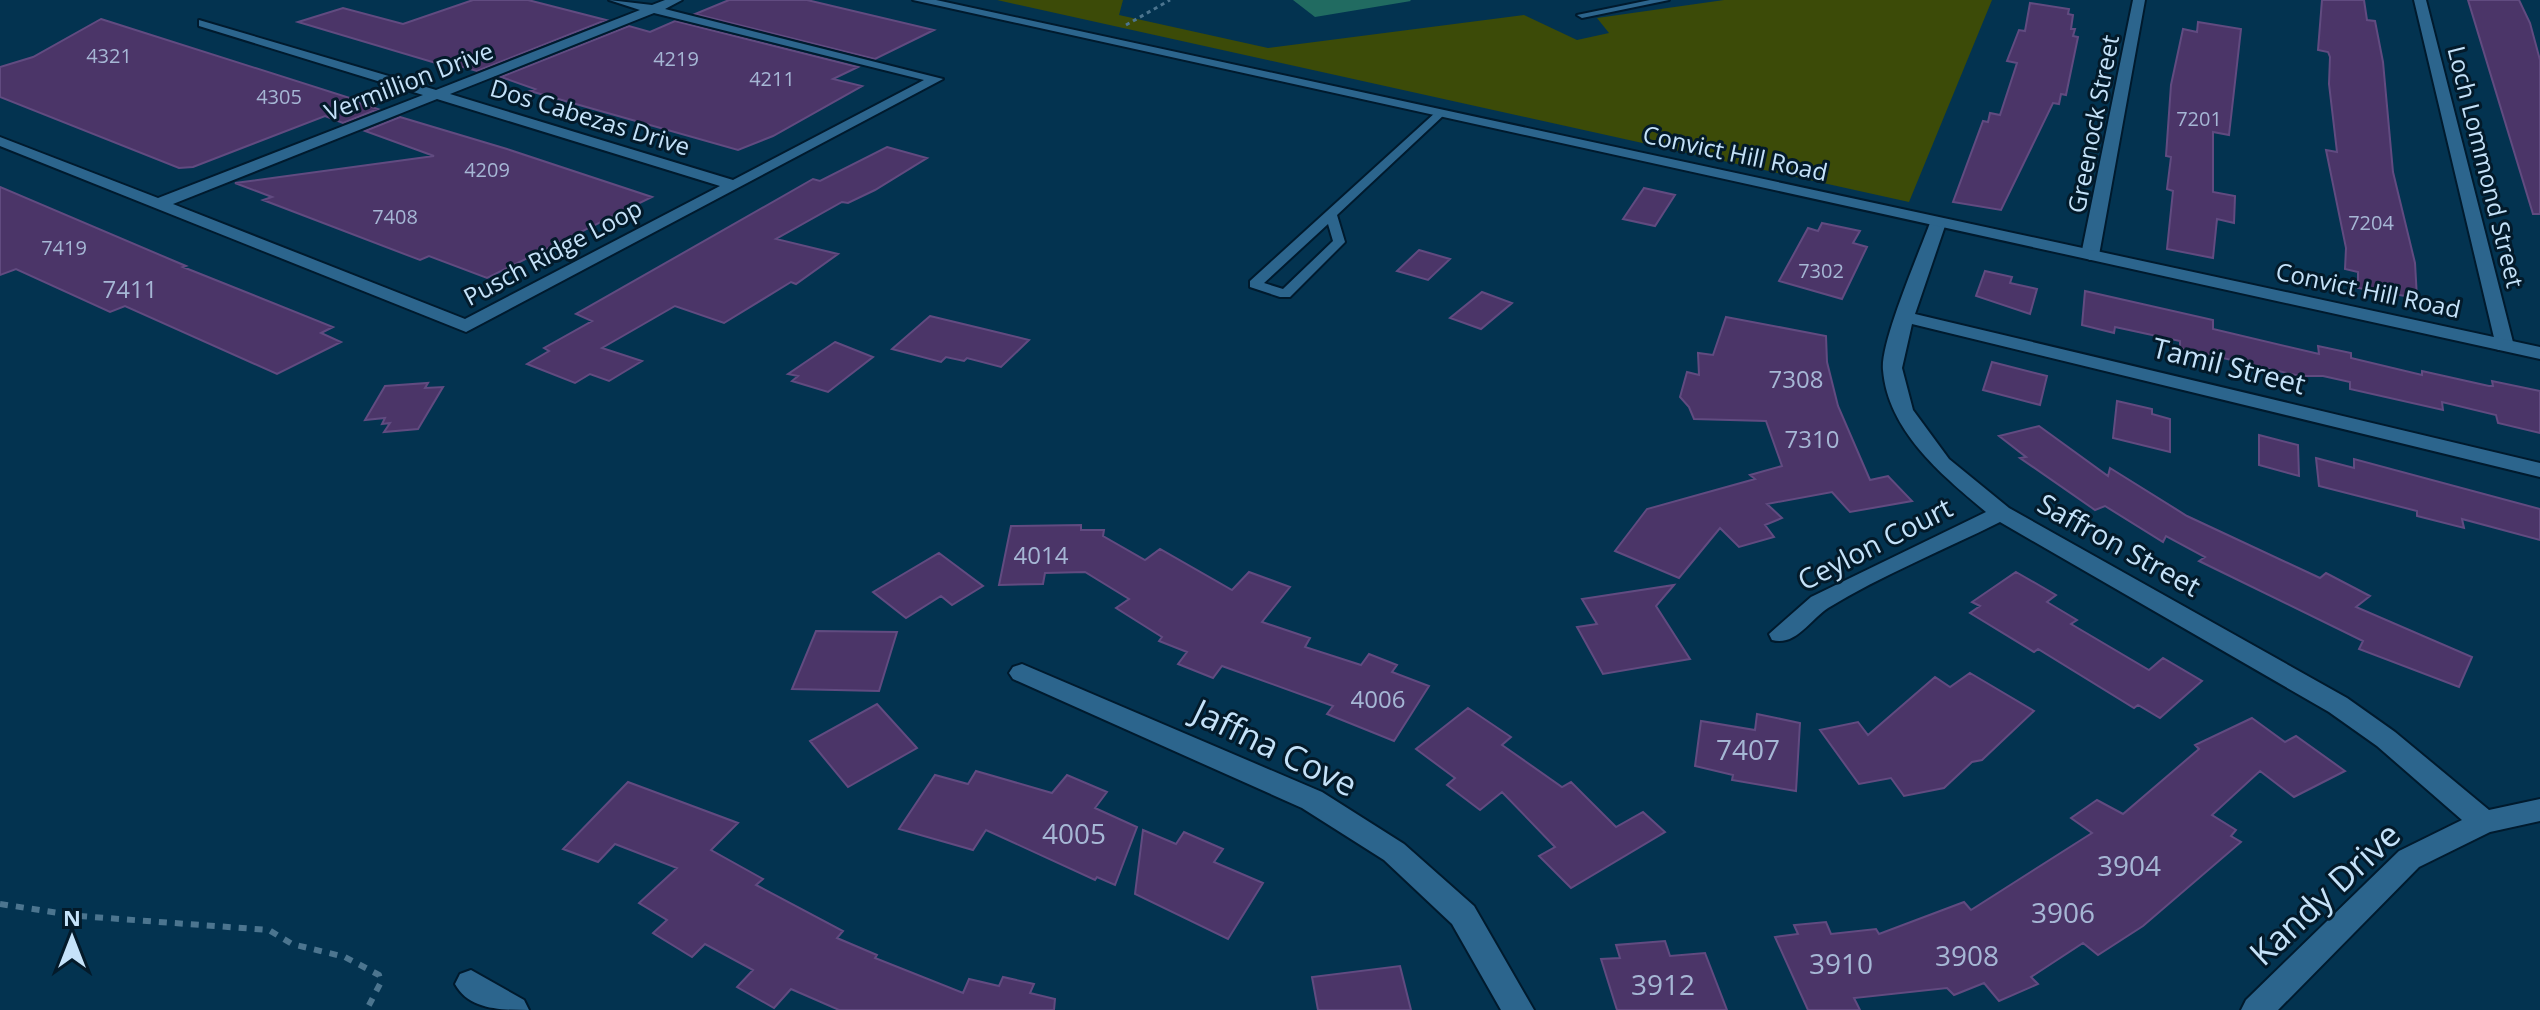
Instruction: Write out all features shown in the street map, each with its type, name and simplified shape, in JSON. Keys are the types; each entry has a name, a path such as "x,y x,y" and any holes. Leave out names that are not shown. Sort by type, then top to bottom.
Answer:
{"street":[{"path":"615,0 653,9"},
{"name":"Vermillion Drive","path":"158,204 676,0"},
{"name":"Convict Hill Road","path":"919,0 2540,353"},
{"name":"Greenock Street","path":"2090,255 2139,0"},
{"name":"Loch Lommond Street","path":"2420,0 2505,346"},
{"name":"Pusch Ridge Loop","path":"0,141 466,326 936,79 653,9"},
{"name":"Dos Cabezas Drive","path":"203,23 734,185"},
{"name":"Saffron Street","path":"1938,223 1905,317 1892,368 1903,410 1942,464 2001,513 2338,705 2386,739 2484,822"},
{"name":"Tamil Street","path":"1905,317 2540,470"},
{"name":"Ceylon Court","path":"1781,634 1819,603 2001,513"},
{"name":"Jaffna Cove","path":"1022,673 1312,800 1394,852 1463,915 1518,1010"},
{"name":"Kandy Drive","path":"2257,1010 2409,859 2484,822 2540,810"},
{"path":"471,984 513,1010"}],"lane":[{"path":"1582,15 1665,0"},
{"path":"1331,215 1339,242 1285,294 1255,284 1440,114"}],"path":[{"path":"1123,27 1170,0"},
{"path":"0,904 79,916 269,930 292,944 345,957 379,975 381,982 367,1009"}],"shaded area":[{"path":"997,0 1123,0 1119,15 1268,48 1524,15 1577,40 1609,33 1597,18 1724,0 1992,0 1909,202"},
{"path":"1293,0 1410,0 1411,1 1315,17"}],"building":[{"path":"473,0 528,0 606,20 477,71 445,62 439,64 298,22 343,8 403,24"},
{"path":"729,0 807,0 934,30 875,59 695,14"},
{"path":"2322,0 2364,0 2367,20 2375,21 2383,62 2393,172 2415,263 2417,298 2358,288 2358,272 2345,269 2346,248 2326,150 2337,152 2329,84 2330,57 2328,52 2318,50"},
{"path":"2468,0 2519,0 2530,23 2540,60 2540,214 2533,214"},
{"path":"2030,3 2069,9 2068,14 2073,15 2071,29 2075,29 2073,36 2078,37 2066,95 2061,94 2059,104 2053,103 2001,210 1953,202 1983,121 1988,122 1990,113 2000,115 2017,63 2007,61 2019,30 2025,31"},
{"path":"101,19 378,109 343,123 325,116 193,167 179,168 0,97 0,67 33,57"},
{"path":"675,21 858,67 833,79 862,86 773,136 738,150 530,91 535,89 501,77 629,26 650,32"},
{"path":"2198,22 2241,29 2229,135 2213,132 2213,192 2235,196 2234,223 2217,219 2213,258 2167,249 2173,191 2167,189 2171,157 2166,156 2171,85 2183,29 2197,32"},
{"path":"400,117 652,197 487,278 429,256 420,260 263,200 272,197 235,183 434,156 365,131"},
{"path":"887,147 927,158 875,190 848,203 842,202 776,239 838,254 796,284 791,282 724,323 675,306 602,348 642,361 609,381 590,374 575,383 527,364 549,351 544,348 592,321 576,314 813,179 820,181"},
{"path":"0,187 186,266 183,267 333,327 321,333 341,342 277,374 125,306 110,312 16,269 0,275"},
{"path":"1644,188 1675,195 1655,226 1623,219"},
{"path":"1822,223 1860,231 1853,243 1867,247 1842,299 1779,281 1808,228 1818,231"},
{"path":"1419,250 1450,259 1428,280 1397,271"},
{"path":"1985,271 2012,277 2010,283 2037,289 2030,314 1976,296"},
{"path":"2085,291 2213,320 2213,329 2319,354 2318,346 2351,353 2351,358 2422,375 2422,371 2489,386 2493,386 2492,381 2540,391 2540,433 2498,423 2496,415 2442,402 2443,410 2350,389 2350,382 2323,376 2300,376 2180,348 2180,341 2115,327 2114,333 2082,325"},
{"path":"1482,292 1512,303 1481,329 1450,318"},
{"path":"930,316 1029,340 1001,367 967,358 964,361 946,357 941,362 892,349"},
{"path":"1726,317 1826,336 1827,362 1838,406 1870,480 1888,476 1912,501 1850,512 1832,492 1767,504 1782,518 1765,525 1774,537 1739,547 1720,528 1679,578 1615,551 1647,509 1755,479 1750,475 1782,466 1766,421 1694,419 1680,397 1687,372 1699,375 1698,353 1713,355"},
{"path":"835,342 873,357 828,392 792,381 798,376 788,374"},
{"path":"1992,362 2047,376 2040,405 1983,390"},
{"path":"428,383 425,388 443,387 418,429 384,432 390,423 382,424 385,418 365,420 385,386"},
{"path":"2117,401 2152,409 2152,414 2170,419 2170,452 2113,438"},
{"path":"2039,426 2108,476 2110,468 2187,516 2320,578 2326,573 2370,596 2356,607 2472,657 2459,687 2359,649 2363,641 2199,561 2205,557 2166,536 2163,542 2105,506 2095,510 2020,458 2026,457 1999,436"},
{"path":"2259,435 2298,445 2299,476 2259,465"},
{"path":"2316,458 2354,468 2354,459 2540,509 2540,540 2462,519 2464,528 2417,516 2417,511 2319,486"},
{"path":"1081,525 1081,530 1104,530 1103,536 1145,560 1160,549 1232,590 1249,572 1290,587 1262,622 1310,638 1305,647 1361,665 1369,654 1397,665 1392,672 1429,686 1394,741 1327,714 1333,706 1222,666 1213,678 1178,664 1187,652 1159,641 1162,637 1116,608 1129,599 1085,572 1045,573 1043,584 999,585 1011,526"},
{"path":"939,553 983,586 952,605 941,596 906,618 873,592"},
{"path":"2016,572 2056,595 2047,602 2077,620 2071,624 2149,670 2163,658 2202,681 2160,718 2138,705 2134,708 2038,649 2034,652 1970,613 1980,606 1972,602"},
{"path":"1674,585 1656,606 1690,659 1603,674 1577,627 1597,624 1582,599"},
{"path":"816,631 897,632 879,691 792,689"},
{"path":"1970,673 2034,711 1982,760 1972,762 1944,788 1904,796 1891,778 1859,784 1820,730 1858,722 1868,735 1935,677 1950,687"},
{"path":"877,704 917,748 848,787 810,741"},
{"path":"1468,708 1511,737 1502,745 1562,787 1571,782 1616,827 1643,812 1665,832 1571,888 1539,856 1555,847 1502,792 1480,810 1447,785 1455,778 1416,749"},
{"path":"1757,714 1800,723 1796,791 1732,780 1733,775 1695,766 1701,721 1755,730"},
{"path":"2252,718 2285,742 2296,736 2345,771 2294,797 2260,771 2212,815 2236,830 2231,836 2241,842 2143,926 2098,955 2083,943 2031,977 2038,984 1999,1001 1984,983 1954,995 1947,988 1854,998 1860,1010 1808,1010 1775,937 1798,934 1794,925 1826,922 1831,934 1876,929 1879,934 1964,902 1971,910 2092,833 2071,818 2097,800 2123,814 2199,749 2195,745"},
{"path":"976,771 1052,793 1067,775 1107,792 1095,808 1137,827 1115,885 1097,877 1095,880 986,830 973,850 899,829 935,775 968,784"},
{"path":"628,782 738,823 711,850 763,879 756,885 843,931 837,938 877,955 875,958 963,993 969,979 999,986 1003,977 1034,984 1030,993 1055,999 1054,1010 839,1010 791,989 774,1008 737,987 753,970 705,944 692,957 653,933 667,920 639,903 677,868 615,844 598,862 563,849"},
{"path":"1143,830 1176,844 1184,832 1223,849 1214,862 1263,883 1228,939 1135,894"},
{"path":"1665,941 1670,956 1705,953 1727,1010 1617,1010 1601,959 1620,958 1616,945"},
{"path":"1400,966 1411,1010 1318,1010 1312,977"}]}
